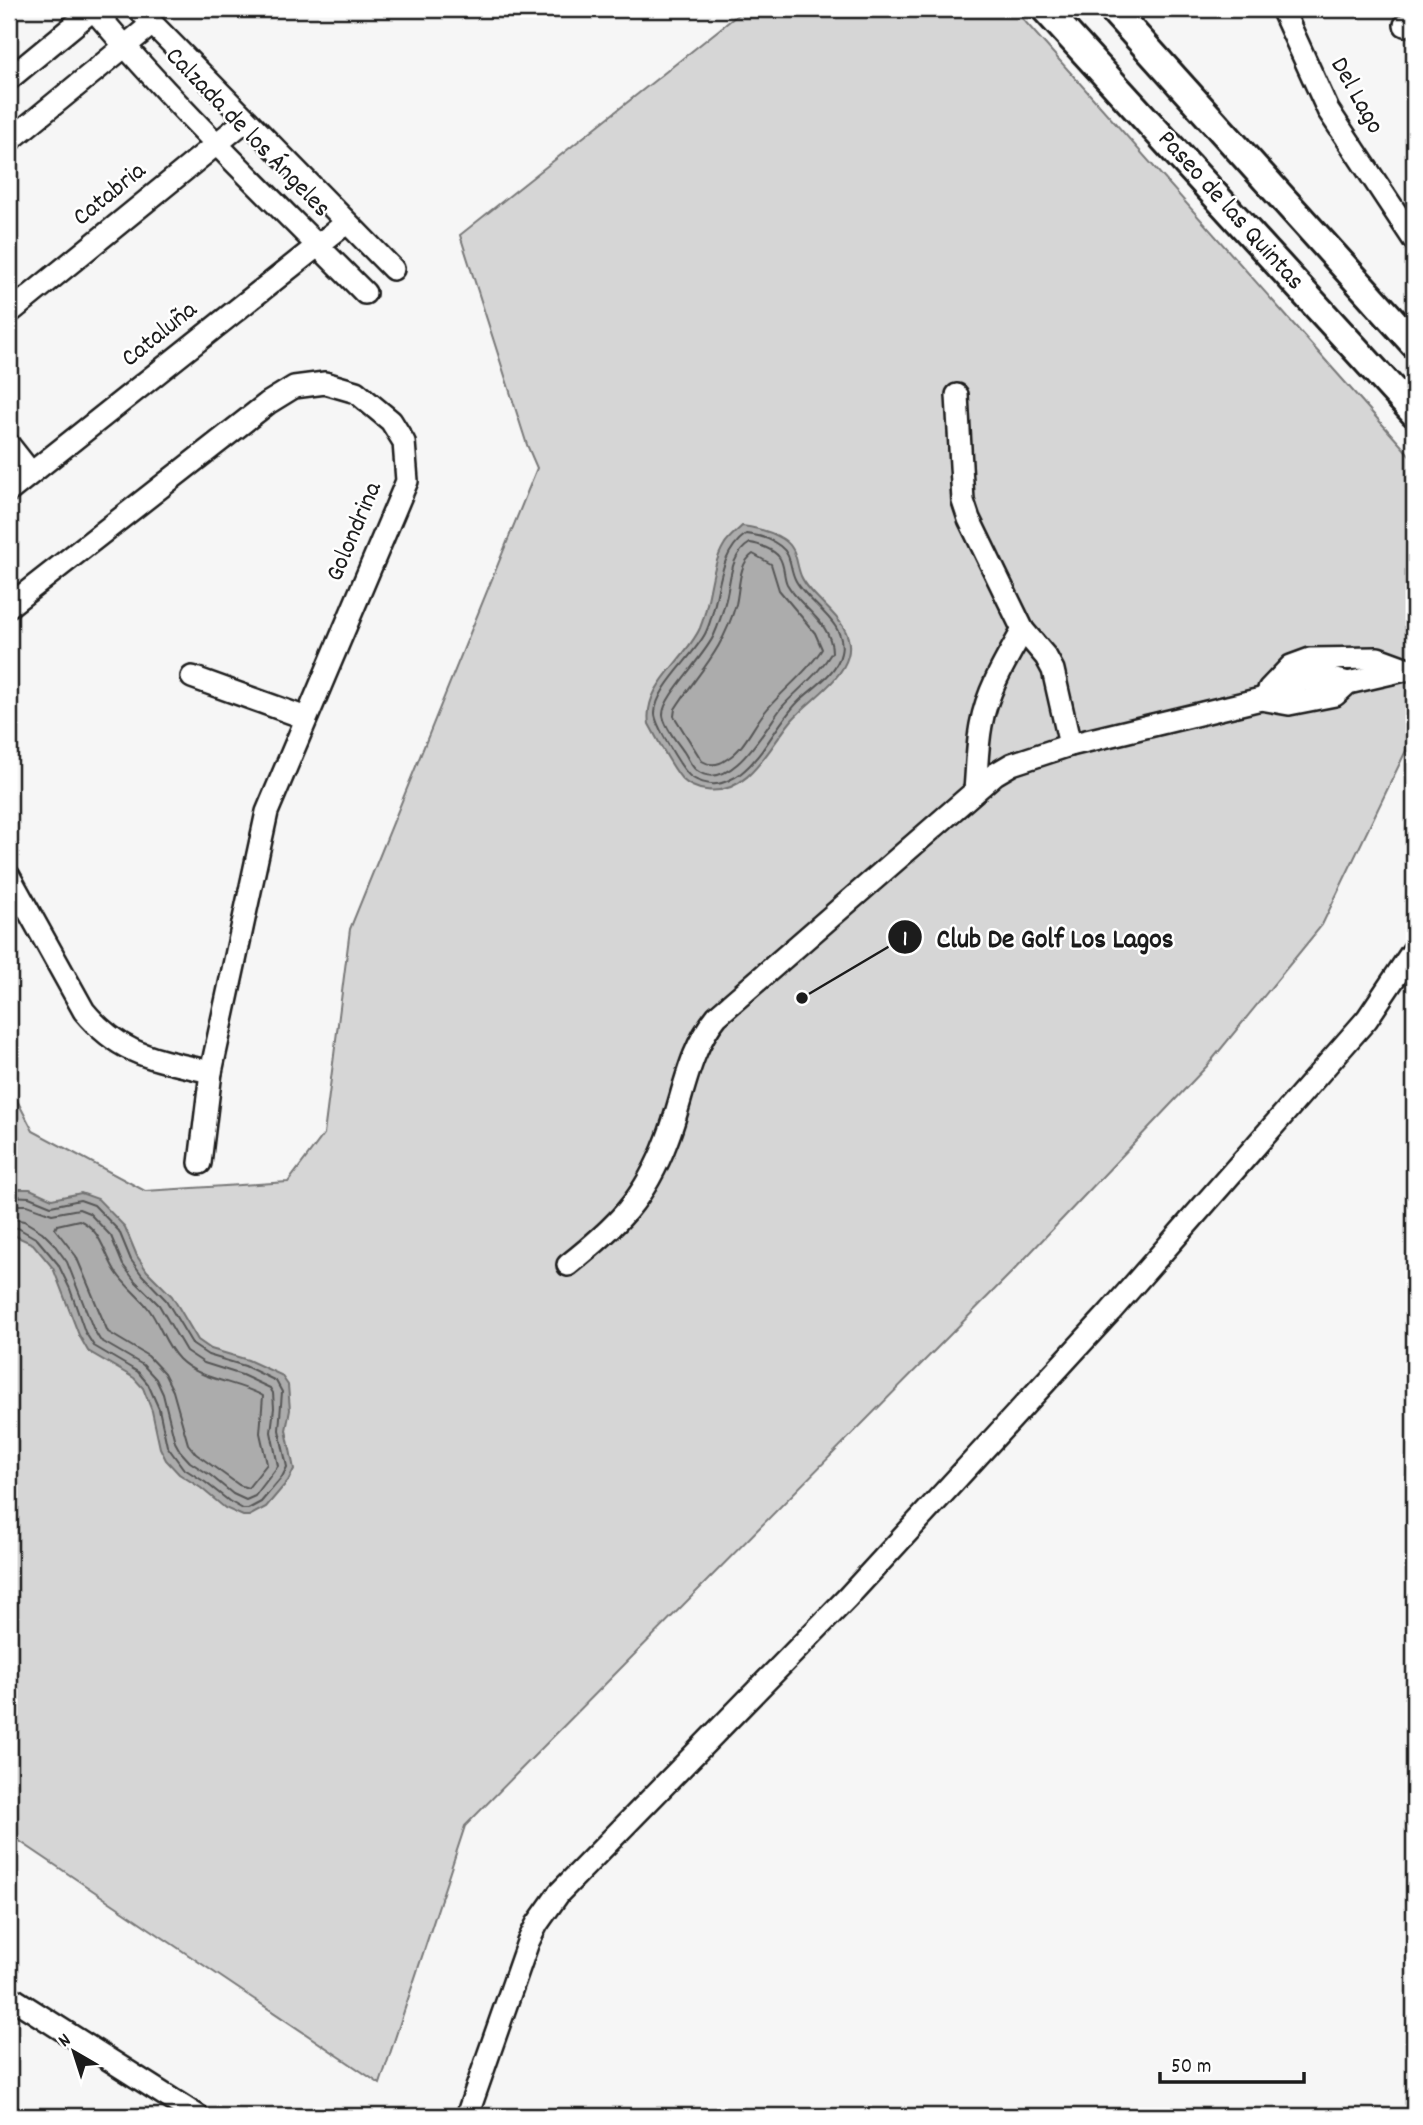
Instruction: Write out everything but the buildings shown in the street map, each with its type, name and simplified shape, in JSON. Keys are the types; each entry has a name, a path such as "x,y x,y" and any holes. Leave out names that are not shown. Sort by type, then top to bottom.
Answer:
{"main road":[{"name":"Paseo de las Quintas","path":"1045,9 1414,413"},
{"name":"Paseo de las Quintas","path":"1112,9 1414,344"}],"street":[{"name":"Calzada de los Ángeles","path":"94,9 217,144 365,293"},
{"path":"9,79 94,9"},
{"name":"Del Lago","path":"1282,9 1328,110 1414,240"},
{"name":"Calzada de los Ángeles","path":"145,16 393,269"},
{"path":"9,141 125,46 145,16"},
{"name":"Catabria","path":"9,313 246,120"},
{"name":"Cataluña","path":"9,491 346,223"},
{"name":"Golondrina","path":"9,606 268,402 294,387 325,383 356,392 391,421 404,442 407,481 267,812 211,1073 200,1163"},
{"path":"957,395 963,501 978,539 1023,630 1046,657 1053,670 1070,745"},
{"path":"9,445 31,473"},
{"path":"975,790 981,725 986,706 1023,630"},
{"path":"1261,699 1291,666 1310,659 1378,658 1411,669"},
{"path":"568,1265 605,1236 634,1205 652,1176 668,1139 695,1051 704,1033 718,1016 975,790 1012,764 1070,745 1261,699 1289,704 1335,695 1348,683 1411,669"},
{"path":"192,677 306,718"},
{"path":"9,876 84,1012 97,1027 135,1053 211,1073"},
{"path":"467,2116 528,1942 559,1893 847,1598 1100,1323 1367,1019 1414,949"},
{"path":"9,1996 198,2116"}],"shaded area":[{"path":"745,9 1014,9 1414,460 1414,734 1322,925 1207,1066 1013,1271 465,1826 380,2084 9,1834 9,1085 33,1131 145,1191 288,1182 324,1134 350,929 537,468 527,445 460,235"}],"water":[{"path":"742,526 773,534 788,543 807,586 840,622 846,633 848,656 839,674 792,720 746,778 721,790 706,790 687,783 677,773 649,724 649,710 659,685 700,628 719,554"},
{"path":"9,1189 30,1189 52,1199 81,1193 98,1199 125,1227 137,1256 147,1271 172,1296 198,1340 211,1349 248,1360 281,1375 288,1385 290,1410 286,1430 294,1469 288,1481 266,1507 249,1516 225,1508 179,1474 166,1460 143,1388 134,1378 88,1351 53,1268 33,1244 9,1233"}],"place":[{"name":"Club De Golf Los Lagos","path":"802,998"}]}
